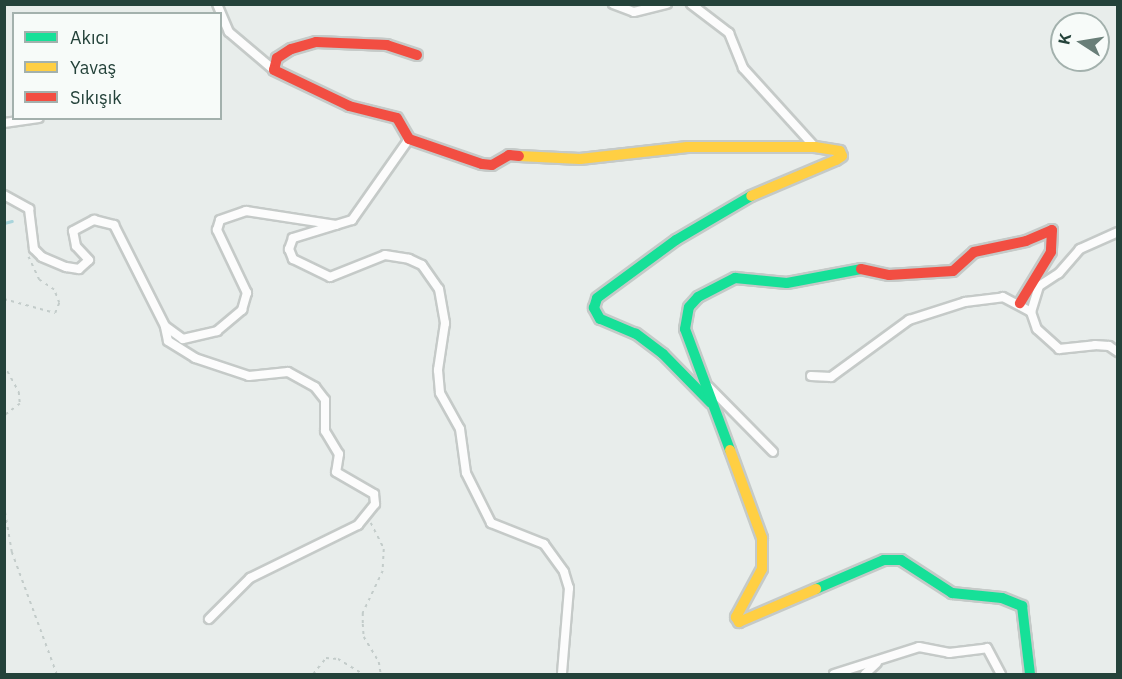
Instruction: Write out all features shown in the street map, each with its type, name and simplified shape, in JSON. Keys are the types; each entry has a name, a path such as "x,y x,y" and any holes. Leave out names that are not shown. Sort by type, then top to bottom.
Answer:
{"street":[{"path":"613,4 634,12 667,4"},
{"path":"692,4 729,33 743,68 815,147"},
{"path":"222,16 229,32 274,70 349,105 397,118 409,139 492,165 509,155 580,159 647,154 687,147 833,148 842,156 744,199 676,240 597,298 594,308 600,319 636,334 663,354 711,403"},
{"path":"274,70 277,58 291,49 316,42 387,45 417,55"},
{"path":"4,123 25,120"},
{"path":"409,139 352,220 339,226 292,238 289,249 293,259 330,278 385,255 409,259 422,265 439,289 444,323 438,370 440,393 460,429 466,472 491,523 544,544 564,572 569,588 562,675"},
{"path":"4,195 29,209 34,249 42,257 66,267 79,269 89,260 76,246 73,231 94,220 114,225 123,238 165,326 168,342 195,358 249,376 288,372 315,387 325,400 325,431 339,454 336,471 374,494 375,504 368,516 296,559 250,578 209,619"},
{"path":"165,326 183,339 200,338 217,331 242,310 247,293 217,230 220,220 228,214 246,211 339,226"},
{"path":"1020,303 1051,252 1052,230 1026,241 974,252 953,271 943,273 889,275 864,268 787,283 735,278 712,287 689,307 685,329 762,538 762,570 745,597 736,617 739,622 884,560 901,560 952,593 1002,598 1022,606 1030,675"},
{"path":"1118,232 1080,249 1059,273 1039,286 1032,312 1037,330 1059,349 1095,345 1109,346 1118,352"},
{"path":"811,376 831,377 909,320 988,298 1003,297 1020,303 1032,312"},
{"path":"703,382 772,452"},
{"path":"834,675 919,647 949,653 987,648 1001,675"},
{"path":"865,675 880,661"}],"path":[{"path":"4,299 47,314 55,313 59,303 54,290 39,280 26,249"},
{"path":"4,365 20,392 20,404 4,416"},
{"path":"4,505 12,552 57,675"},
{"path":"368,516 384,549 383,571 363,613 364,637 379,662 381,675"},
{"path":"313,675 326,658 338,659 363,675"}],"waterway":[{"path":"4,223 12,221"}],"traffic: fast":[{"path":"711,403 663,354 636,334 600,319 594,308 597,298 676,240 751,196"},
{"path":"730,450 685,329 689,307 698,297 735,278 787,283 861,269"},
{"path":"816,589 884,560 901,560 952,593 1002,598 1022,606 1030,674"}],"traffic: slow":[{"path":"519,156 580,159 687,147 815,147 840,151 842,156 836,160 751,196"},
{"path":"730,450 762,538 762,569 736,617 739,622 816,589"}],"traffic: jam":[{"path":"417,55 387,45 316,42 291,49 277,58 274,70 349,106 397,118 409,139 482,164 492,165 509,155 519,156"},
{"path":"861,269 889,275 953,271 974,252 1026,241 1052,230 1051,252 1020,303"}]}
